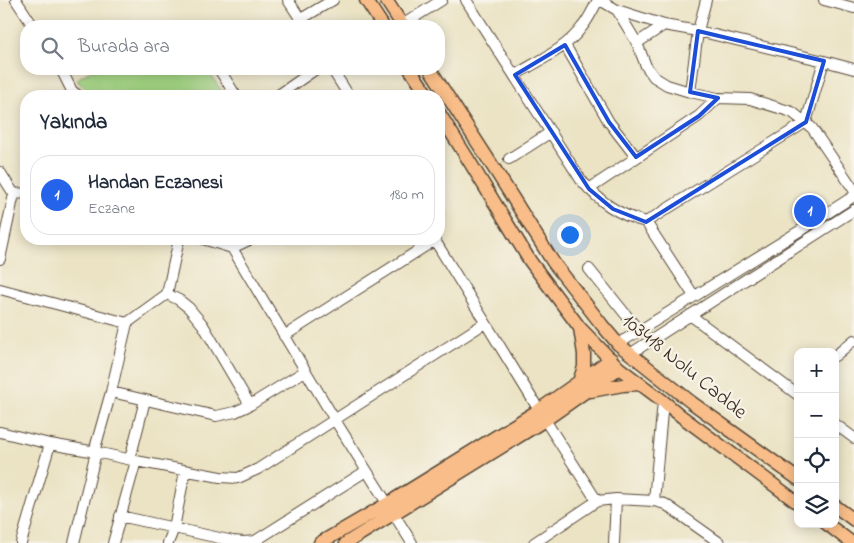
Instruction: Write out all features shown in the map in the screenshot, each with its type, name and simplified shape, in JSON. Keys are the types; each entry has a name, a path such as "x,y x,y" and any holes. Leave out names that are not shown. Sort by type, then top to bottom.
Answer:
{"main road":[{"path":"366,0 379,20"},
{"path":"386,0 399,20"},
{"path":"414,75 424,90"},
{"name":"103418 Nolu Cadde","path":"434,75 444,90"},
{"name":"103418 Nolu Cadde","path":"445,92 553,262 618,344 691,402 794,476"},
{"path":"445,123 530,260 580,328 601,351 681,416 794,500"},
{"path":"580,328 584,354 583,387"},
{"path":"320,543 390,509 542,415 615,363"},
{"path":"583,387 640,384"},
{"path":"346,543 390,509"},
{"path":"839,509 854,520"},
{"path":"831,528 846,541"}],"street":[{"path":"16,0 29,20"},
{"path":"288,0 301,20"},
{"path":"307,20 333,0"},
{"path":"412,20 442,0"},
{"path":"466,0 581,180 613,209 630,218 646,222 694,296"},
{"path":"515,75 565,45 581,30 599,0 617,10 664,25 854,69"},
{"path":"690,92 698,32 706,0"},
{"path":"824,0 854,8"},
{"path":"617,10 637,44 646,66 654,77 666,85 690,92 718,98 750,100 792,112 812,128 854,190"},
{"path":"637,44 664,25"},
{"path":"565,45 609,122 636,157"},
{"path":"646,222 806,122 824,61"},
{"path":"65,75 72,90"},
{"path":"223,75 232,90"},
{"path":"285,90 307,75"},
{"path":"336,75 345,90"},
{"path":"589,189 699,116 718,98"},
{"path":"509,159 551,132"},
{"path":"0,172 14,194 0,259"},
{"path":"14,194 20,194"},
{"path":"618,344 809,226 854,196"},
{"path":"630,354 854,210"},
{"path":"74,543 127,323 167,294 178,245"},
{"path":"223,245 232,248 366,471 412,543"},
{"path":"232,248 238,245"},
{"path":"284,336 426,245"},
{"path":"439,245 485,323 597,501"},
{"path":"589,269 639,331"},
{"path":"0,289 127,323"},
{"path":"167,294 189,308 203,325 250,405"},
{"path":"690,315 794,390"},
{"path":"0,432 185,471 238,478 258,470 485,323"},
{"path":"839,353 854,340"},
{"path":"111,392 216,416 235,412 250,405 305,371"},
{"path":"113,543 145,400"},
{"path":"654,501 663,401"},
{"path":"839,427 854,438"},
{"path":"22,543 50,444"},
{"path":"168,543 174,528 185,471"},
{"path":"120,516 233,541 255,541 366,471"},
{"path":"614,543 616,499"},
{"path":"534,543 597,501 616,499 654,501 665,504 720,543"}],"highlighted area":[{"path":"698,31 824,61 806,122 646,222 613,209 589,189 515,75 565,45 609,122 636,157 699,116 718,98 690,92"}],"green space":[{"path":"83,75 211,75 221,90 87,90 77,79"}],"place":[{"name":"Handan Eczanesi","path":"810,211"}]}
